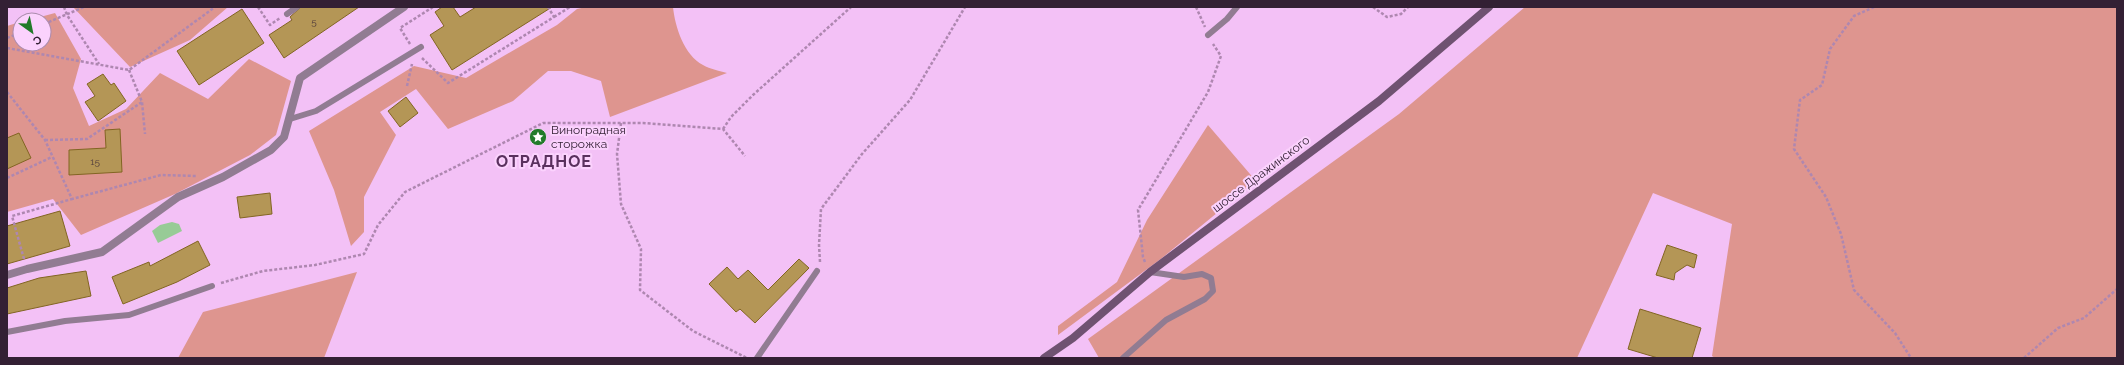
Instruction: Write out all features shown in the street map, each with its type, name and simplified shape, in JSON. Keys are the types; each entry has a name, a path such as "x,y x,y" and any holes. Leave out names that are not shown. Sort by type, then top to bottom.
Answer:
{"main road":[{"name":"шоссе Дражинского","path":"1044,358 1073,338 1150,272 1379,102 1489,7"}],"street":[{"path":"7,275 102,252 178,197 223,177 271,150 284,137 300,78 404,7"}],"lane":[{"path":"287,14 297,7"},
{"path":"1208,35 1227,19 1237,7"},
{"path":"290,119 316,111 421,47"},
{"path":"757,358 817,271"},
{"path":"1123,358 1166,320 1205,299 1213,291 1211,278 1202,274 1184,278 1150,272"},
{"path":"7,332 65,321 129,314 212,286"}],"path":[{"path":"64,7 67,15 99,65"},
{"path":"52,21 84,7"},
{"path":"7,48 129,70 215,7"},
{"path":"258,7 270,25 287,14"},
{"path":"433,7 400,28 415,51 448,83 570,7"},
{"path":"548,7 554,17"},
{"path":"723,129 731,117 753,95 851,7"},
{"path":"817,271 820,261 819,245 821,209 862,154 910,100 965,7"},
{"path":"1150,272 1143,257 1138,210 1208,92 1221,56 1208,35 1196,7"},
{"path":"1373,7 1387,17 1401,14 1408,7"},
{"path":"1874,7 1854,16 1830,49 1822,85 1800,100 1794,149 1826,197 1841,234 1854,290 1895,333 1911,358"},
{"path":"407,86 415,51"},
{"path":"129,70 142,102 145,134"},
{"path":"7,92 45,140 72,199"},
{"path":"45,140 87,139 142,102"},
{"path":"212,286 263,271 315,264 364,254 378,225 405,192 543,123 621,123 723,129 745,156"},
{"path":"621,123 617,154 621,204 641,249 640,290 693,330 747,358"},
{"path":"7,178 52,157"},
{"path":"27,269 12,216 161,175 200,176"},
{"path":"2024,358 2058,328 2084,318 2117,289"}],"shaded area":[{"path":"73,7 228,7 190,40 130,67"},
{"path":"586,7 673,7 678,32 691,55 706,66 727,73 610,117 601,81 571,71 548,71 513,101 448,129 416,89 380,112 396,135 364,197 364,232 351,246 334,190 309,131 414,66 466,78 557,25 577,9"},
{"path":"1525,7 2117,7 2117,358 1715,358 1712,356 1732,224 1653,193 1577,358 1099,358 1088,339 1399,114"},
{"path":"55,13 81,59 73,88 89,126 126,109 160,73 208,99 249,59 291,81 276,135 250,155 175,194 81,235 53,199 7,212 7,26 12,24 12,52 52,52 52,14"},
{"path":"1208,125 1256,181 1162,258 1058,335 1058,326 1117,282 1147,220"},
{"path":"172,222 179,224 182,231 158,243 152,231 160,225"},
{"path":"357,272 324,358 178,358 203,312"}],"building":[{"path":"301,7 359,7 284,58 269,35 292,20 290,17"},
{"path":"442,7 453,7 460,17 476,7 552,7 452,70 430,35 444,26 435,12"},
{"path":"242,9 264,43 199,85 177,51"},
{"path":"103,74 111,85 114,83 126,101 98,121 85,102 95,96 87,84"},
{"path":"406,97 418,113 400,127 388,111"},
{"path":"120,129 122,172 69,175 69,150 106,148 105,130"},
{"path":"19,133 31,158 7,169 7,138"},
{"path":"270,193 272,214 240,218 237,197"},
{"path":"60,211 70,246 7,264 7,226"},
{"path":"198,241 210,265 177,282 123,304 112,277 149,262 150,266"},
{"path":"1667,245 1697,255 1694,268 1687,265 1675,273 1674,280 1656,275"},
{"path":"799,259 809,268 755,323 740,309 736,312 709,284 727,267 738,279 748,270 768,290"},
{"path":"86,271 91,296 7,314 7,288 39,278"},
{"path":"1640,309 1701,328 1692,358 1658,358 1628,349"}],"place":[{"name":"Виноградная сторожка","path":"538,137"}],"district":[{"name":"ОТРАДНОЕ","path":"544,161"}]}
